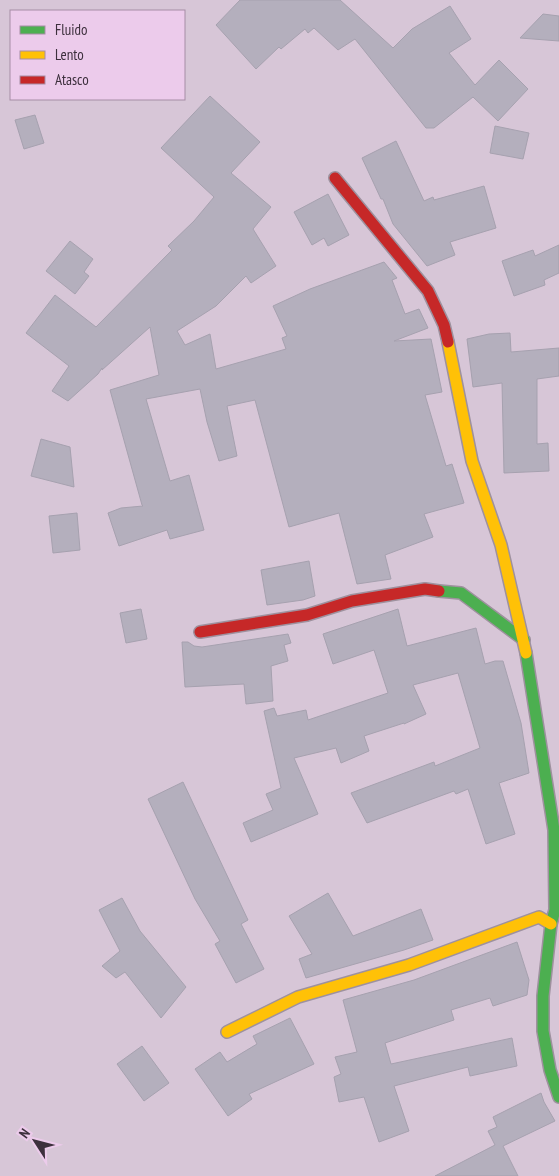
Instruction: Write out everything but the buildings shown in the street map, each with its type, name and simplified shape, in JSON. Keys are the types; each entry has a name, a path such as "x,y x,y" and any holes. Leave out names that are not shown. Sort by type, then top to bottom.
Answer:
{"street":[{"path":"335,178 428,291 444,325 472,461 501,545 524,640 554,830 555,910 551,924 543,996 543,1031 550,1070 559,1097"},
{"path":"200,632 307,615 352,601 425,589 461,593 524,640"},
{"path":"227,1032 298,998 409,966 538,917 551,924"}],"traffic: fast":[{"path":"439,591 461,593 524,640"},
{"path":"526,653 554,830 555,910 551,924 543,996 543,1031 550,1070 559,1097"}],"traffic: slow":[{"path":"448,342 472,461 501,545 526,653"},
{"path":"227,1032 298,997 409,965 539,917 551,924"}],"traffic: jam":[{"path":"335,178 428,291 444,325 448,342"},
{"path":"200,632 307,615 352,601 425,589 439,591"}]}
